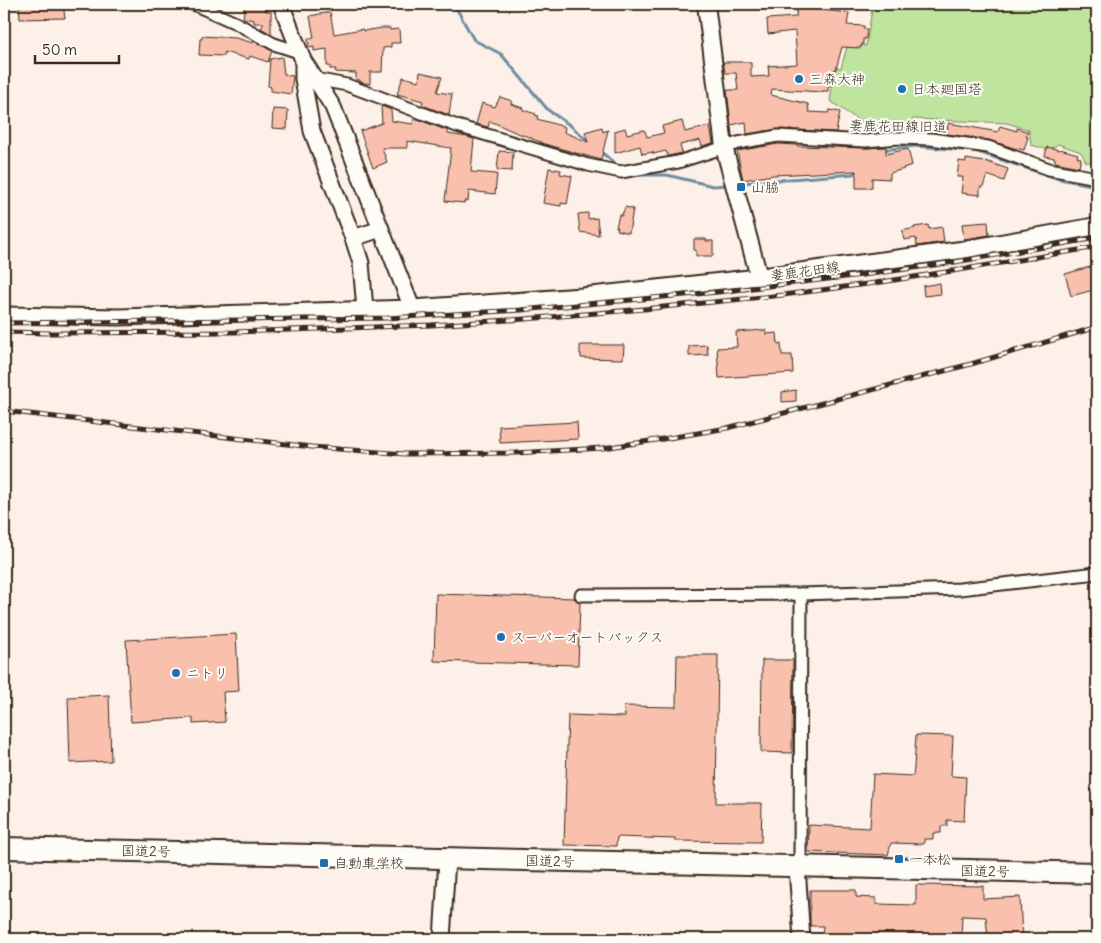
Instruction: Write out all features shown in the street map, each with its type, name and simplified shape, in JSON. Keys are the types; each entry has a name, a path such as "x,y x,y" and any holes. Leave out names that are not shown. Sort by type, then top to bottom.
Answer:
{"highway":[{"name":"国道2号","path":"4,848 1097,873"}],"main road":[{"name":"妻鹿花田線","path":"706,4 724,147 759,277 961,250 1097,226"}],"street":[{"path":"193,4 236,23 274,44 301,56"},
{"path":"281,4 301,56 333,107 412,308"},
{"path":"301,56 302,79 312,131 361,263 365,309"},
{"name":"妻鹿花田線旧道","path":"315,79 347,86 457,126 588,165 621,172 678,162 738,142 778,136 866,141 898,138 931,139 988,147 1049,169 1097,178"},
{"path":"353,238 381,229"},
{"path":"4,316 119,317 412,308 582,296 759,277"},
{"path":"581,595 801,594 960,590 1097,573"},
{"path":"801,594 799,867 802,939"},
{"path":"442,939 447,859"}],"green space":[{"path":"873,4 1097,4 1097,162 1086,162 1081,152 1058,144 1049,150 1031,145 1029,130 1007,123 913,119 910,130 869,129 830,101 835,68 841,68 848,43 866,46"}],"building":[{"path":"19,4 63,4 65,18 20,19"},
{"path":"245,4 265,4 266,11 271,11 271,34 261,28 264,23 254,23 254,20 243,18"},
{"path":"797,4 823,5 822,10 849,13 847,25 864,26 864,29 867,29 866,39 863,39 861,48 842,47 832,87 828,87 828,91 772,89 771,95 808,104 809,112 828,113 829,110 840,112 836,132 778,129 747,134 746,122 731,125 727,90 738,90 736,73 725,73 723,62 751,63 751,77 769,76 768,66 797,64 795,31 768,34 767,19 796,17"},
{"path":"330,12 334,34 363,29 363,31 382,28 390,28 390,30 399,29 400,43 391,43 391,47 383,48 382,72 370,72 370,84 356,80 356,73 335,72 336,69 330,69 330,66 327,66 327,49 314,51 314,47 309,48 308,39 314,38 310,16"},
{"path":"202,36 236,38 253,43 254,41 272,51 268,62 250,56 249,59 224,52 224,56 199,55 200,39 202,39"},
{"path":"282,57 284,74 293,76 291,94 271,91 271,87 268,86 270,59"},
{"path":"420,72 442,77 437,92 452,94 449,115 422,105 423,101 397,94 403,77 419,81"},
{"path":"500,97 512,101 511,104 523,108 523,110 536,114 538,116 537,119 565,127 564,132 588,142 585,132 602,127 603,132 608,130 601,160 541,143 490,121 488,127 476,124 482,103 495,107"},
{"path":"381,106 391,110 392,121 413,124 414,118 448,131 448,134 474,139 471,172 497,174 495,194 469,191 468,201 464,203 445,201 451,148 407,141 407,148 382,148 387,162 373,168 360,131 382,123"},
{"path":"273,109 288,110 287,129 272,128"},
{"path":"682,121 685,132 710,126 713,143 702,146 700,140 680,145 682,153 668,156 666,151 642,154 640,146 615,153 615,131 625,128 627,134 644,130 647,137 664,133 662,126"},
{"path":"948,123 998,132 1000,126 1017,131 1017,128 1028,132 1026,137 1028,137 1024,150 1017,149 989,140 947,134"},
{"path":"778,144 866,148 886,147 886,154 908,149 912,165 890,173 890,179 872,178 872,187 870,188 856,188 856,171 773,175 743,180 737,151"},
{"path":"1047,147 1078,154 1077,157 1081,158 1079,167 1055,162 1055,158 1045,156"},
{"path":"499,151 513,152 512,171 497,170"},
{"path":"966,159 985,161 1008,169 1004,181 987,175 983,187 980,187 980,195 961,193 963,177 957,177 959,161 966,162"},
{"path":"549,168 561,170 560,174 572,176 567,204 561,203 561,206 543,203"},
{"path":"625,207 633,209 629,233 617,230 618,227 616,227 619,215 622,216"},
{"path":"588,213 588,219 597,218 599,235 580,232 578,214"},
{"path":"988,222 989,235 964,239 962,224"},
{"path":"928,225 929,229 942,227 944,242 917,246 916,238 904,240 902,231"},
{"path":"694,239 713,241 713,256 696,256"},
{"path":"1097,265 1097,289 1071,296 1065,274"},
{"path":"940,283 941,294 924,296 923,286"},
{"path":"766,330 766,334 777,333 778,344 781,343 782,355 792,355 793,373 719,378 717,348 737,347 736,332"},
{"path":"580,345 624,345 623,359 581,358"},
{"path":"707,345 708,355 689,356 689,346"},
{"path":"796,390 796,401 782,402 782,392"},
{"path":"577,422 578,439 500,443 499,426"},
{"path":"436,594 574,598 580,602 578,665 434,661"},
{"path":"236,634 239,691 223,692 225,722 193,724 193,718 131,722 126,640"},
{"path":"677,655 718,655 716,803 762,803 761,842 675,841 675,839 617,837 616,846 564,845 568,715 625,717 624,706 676,707"},
{"path":"762,660 793,660 792,753 761,752"},
{"path":"109,695 111,761 70,763 68,697"},
{"path":"916,735 953,736 951,776 966,777 964,821 947,820 947,826 941,826 941,833 933,833 933,839 924,839 924,844 891,843 888,855 808,852 809,825 870,828 873,774 913,776"},
{"path":"916,885 983,886 983,899 1020,897 1022,939 988,939 986,917 962,916 961,939 940,939 940,937 822,937 823,926 810,926 810,890 856,890 856,897 876,898 876,904 916,905"}],"waterway":[{"path":"454,4 474,40 501,54 548,110 571,126 589,142"},
{"path":"884,150 915,146 975,151 1059,179 1097,186"},
{"path":"600,151 620,168"},
{"path":"741,183 853,174 859,169"},
{"path":"636,175 667,175 713,186 727,185"}],"railway":[{"path":"4,323 387,318 521,310 718,292 871,274 1097,238"},
{"path":"4,332 235,332 431,325 525,319 783,295 875,283 1097,247"},
{"path":"4,411 312,447 405,454 516,453 603,448 727,428 971,364 1097,327"}],"place":[{"name":"三森大神","path":"799,79"},
{"name":"日本廻国塔","path":"902,89"},
{"name":"山脇","path":"741,187"},
{"name":"スーパーオートバックス","path":"501,637"},
{"name":"ニトリ","path":"176,673"},
{"name":"一本松","path":"899,859"},
{"name":"自動車学校","path":"324,863"}]}
